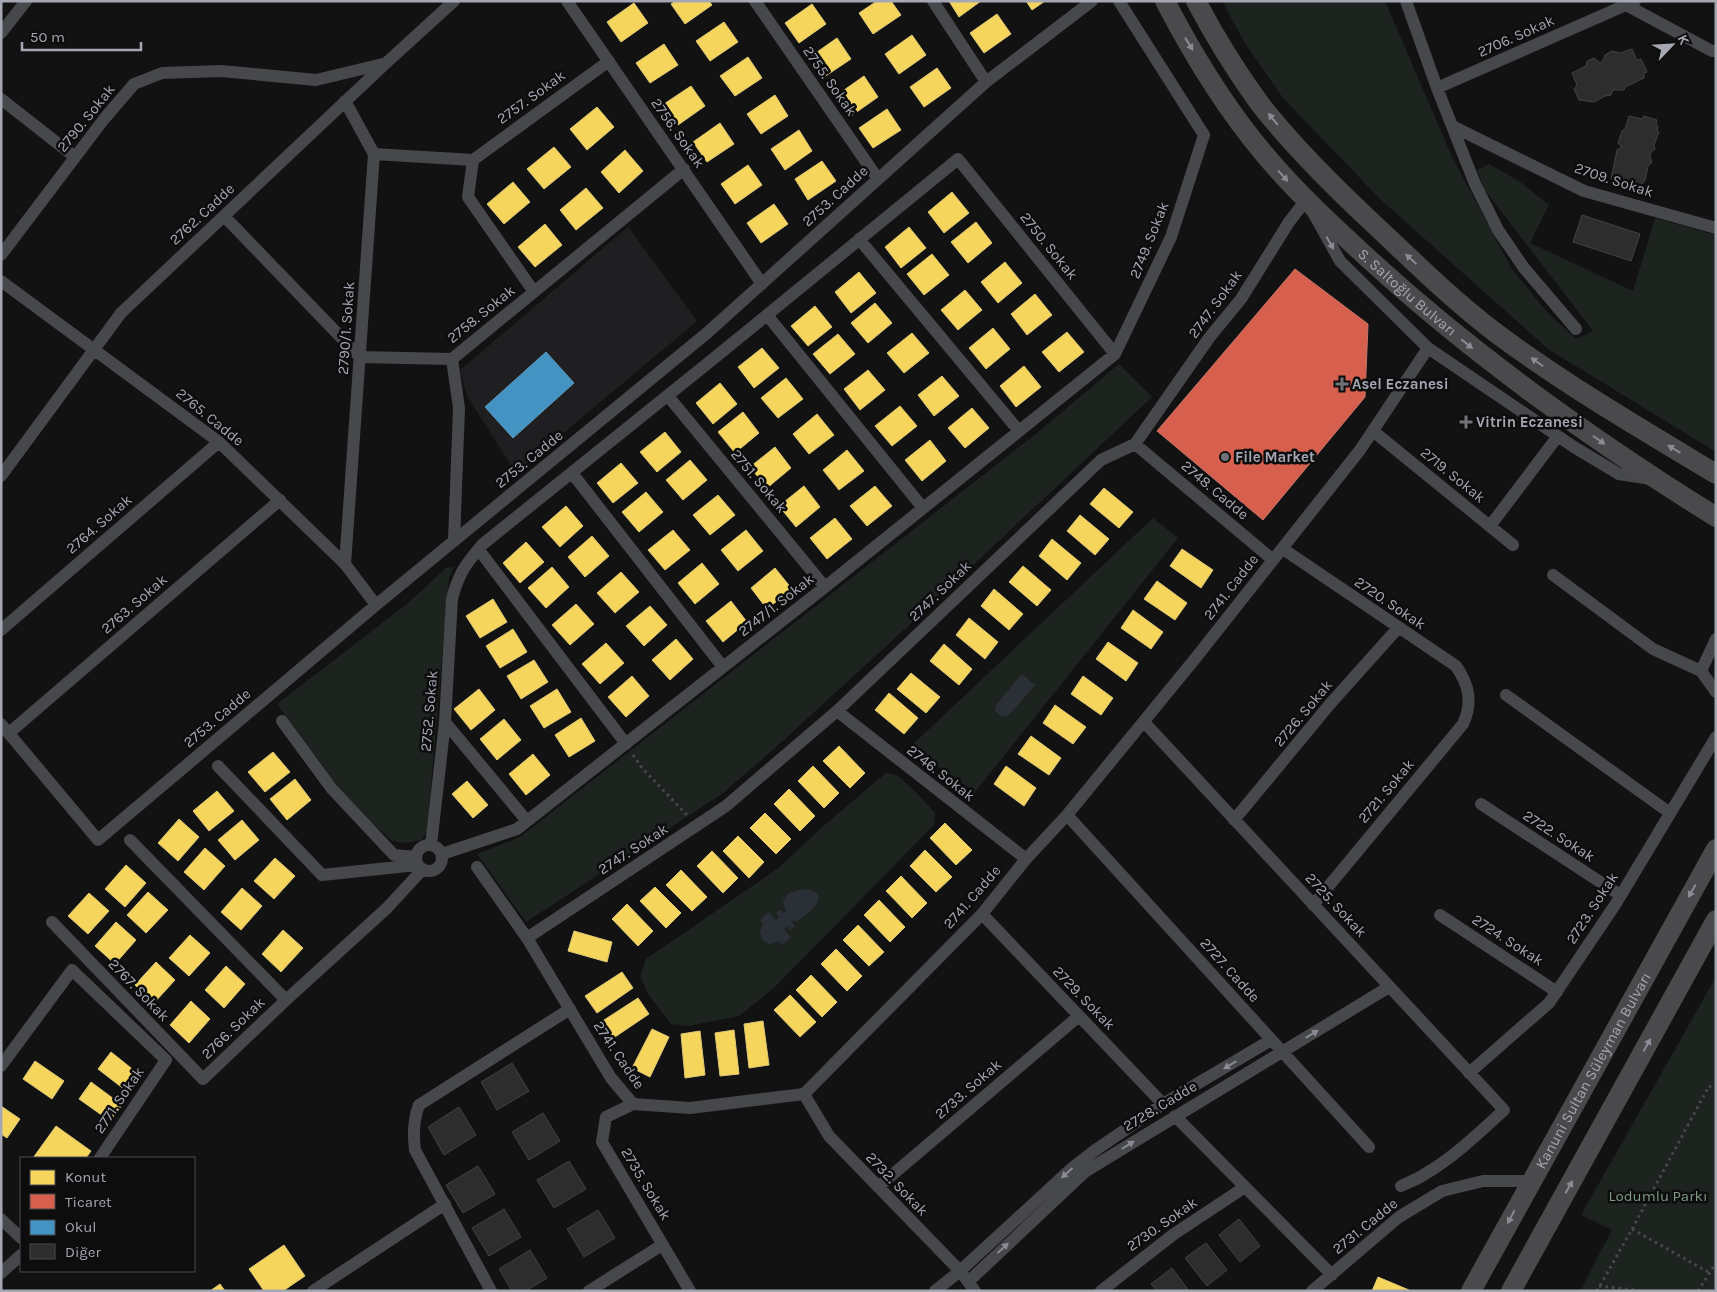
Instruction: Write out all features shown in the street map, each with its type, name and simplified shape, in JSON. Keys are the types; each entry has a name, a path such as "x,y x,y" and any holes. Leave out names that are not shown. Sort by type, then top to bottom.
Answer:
{"main road":[{"name":"S. Saltoğlu Bulvarı","path":"1165,1 1182,34 1231,109 1265,154 1306,200 1408,294 1475,351 1656,480 1716,516"},
{"name":"S. Saltoğlu Bulvarı","path":"1196,1 1234,68 1281,129 1321,174 1432,279 1496,332 1563,380 1716,474"},
{"name":"Kanuni Sultan Süleyman Bulvarı","path":"1471,1291 1716,849"},
{"path":"1511,1291 1716,920"}],"street":[{"path":"1,33 26,1"},
{"name":"2762. Cadde","path":"1,476 121,313 345,101 454,1"},
{"name":"2756. Sokak","path":"567,1 762,284"},
{"name":"2755. Sokak","path":"755,1 878,179"},
{"path":"933,1 986,82"},
{"name":"2753. Cadde","path":"5,728 98,840 376,605 699,340 986,82 1092,1"},
{"name":"2749. Sokak","path":"1116,354 1171,237 1204,135 1119,1"},
{"path":"1406,1 1452,126 1476,184 1498,230 1524,268 1576,329"},
{"path":"1630,3 1712,51 1716,51"},
{"name":"2706. Sokak","path":"1437,88 1630,3"},
{"name":"2757. Sokak","path":"473,160 609,61"},
{"name":"2790. Sokak","path":"1,256 104,119 134,84 162,73 221,70 316,80 385,64"},
{"path":"1,99 76,157"},
{"path":"345,101 374,154 473,160 468,197 534,292"},
{"name":"2709. Sokak","path":"1452,126 1584,190 1716,228"},
{"name":"2790/1. Sokak","path":"345,564 374,154"},
{"name":"2750. Sokak","path":"859,239 958,159 1116,354"},
{"name":"2758. Sokak","path":"360,357 452,359 684,169"},
{"path":"1306,200 1340,261 1428,348 1558,436 1619,474 1656,480"},
{"name":"2747. Sokak","path":"527,938 726,806 837,712 1101,460 1135,444 1209,338 1241,299 1289,222 1306,200"},
{"path":"224,216 360,357"},
{"path":"626,744 478,550 859,239 1019,432"},
{"name":"2765. Cadde","path":"1,281 218,442 345,564 376,605"},
{"path":"768,315 923,508"},
{"name":"2741. Cadde","path":"477,867 527,938 611,1078 633,1104 690,1108 804,1094 982,914 1026,860 1067,815 1283,549 1360,450 1428,348"},
{"name":"2747/1. Sokak","path":"442,854 517,829 527,822 1116,354"},
{"path":"452,359 459,408 454,541"},
{"name":"2751. Sokak","path":"668,396 825,587"},
{"name":"2719. Sokak","path":"1373,431 1513,545"},
{"path":"1490,526 1558,436"},
{"name":"2764. Sokak","path":"1,630 218,442"},
{"name":"2748. Cadde","path":"1135,444 1273,560"},
{"path":"572,473 723,667"},
{"name":"2763. Sokak","path":"5,728 280,500"},
{"name":"2720. Sokak","path":"1283,549 1456,666 1469,692"},
{"name":"2752. Sokak","path":"432,845 445,722 452,599 457,580 464,567 478,550"},
{"path":"1553,575 1653,650 1701,671 1716,692"},
{"name":"2726. Sokak","path":"1234,820 1330,704 1398,628"},
{"path":"1701,671 1716,640"},
{"name":"2721. Sokak","path":"1313,905 1463,724 1469,708 1469,692"},
{"path":"1506,696 1670,812"},
{"name":"2746. Sokak","path":"837,712 1026,860"},
{"path":"282,721 332,789 394,855 419,864 436,867 442,859 442,854 432,845 424,846 418,851 419,864"},
{"path":"445,722 527,822"},
{"name":"2725. Sokak","path":"1144,722 1504,1110 1468,1142 1425,1175 1401,1186"},
{"name":"2723. Sokak","path":"1469,1073 1550,1003 1620,895 1716,737"},
{"path":"218,766 322,875 419,864"},
{"name":"2722. Sokak","path":"1481,804 1620,895"},
{"name":"2727. Cadde","path":"1067,815 1369,1147"},
{"path":"130,840 286,1000"},
{"name":"2766. Sokak","path":"203,1079 386,908 419,864"},
{"name":"2729. Sokak","path":"982,914 1163,1104"},
{"name":"2724. Sokak","path":"1440,915 1557,992"},
{"name":"2767. Sokak","path":"52,922 203,1079"},
{"name":"2771. Sokak","path":"1,1066 72,970 166,1060 101,1157"},
{"name":"2728. Cadde","path":"971,1286 1086,1171 1389,987"},
{"path":"491,1291 415,1150 415,1114 419,1105 570,1009"},
{"name":"2733. Sokak","path":"878,1187 1079,1016"},
{"name":"2728. Cadde","path":"935,1291 960,1271 1071,1169 1094,1151 1163,1104 1272,1040"},
{"name":"2732. Sokak","path":"804,1094 829,1136 960,1271 971,1286"},
{"name":"2735. Sokak","path":"633,1104 606,1117 602,1142 690,1291"},
{"path":"1174,1116 1332,1275"},
{"name":"2731. Cadde","path":"1312,1291 1398,1217 1442,1191 1483,1181 1531,1181"},
{"name":"2730. Sokak","path":"1101,1291 1174,1234 1244,1187"},
{"path":"313,1291 445,1204"},
{"path":"1,1219 20,1237"},
{"path":"589,1291 662,1245"},
{"path":"1,1273 20,1257"}],"path":[{"path":"626,744 644,770 697,826"},
{"path":"1597,1291 1709,1086 1716,1090"},
{"path":"1632,1228 1710,1273"},
{"path":"1698,1291 1716,1263"},
{"path":"1599,1286 1642,1291"}],"shaded area":[{"path":"628,227 697,321 516,473 467,396 460,370"},
{"path":"1022,674 1035,685 1010,714 1000,716 995,711 996,705"},
{"path":"808,889 815,892 818,901 805,915 796,922 794,920 792,922 795,926 790,930 787,926 784,929 791,937 782,945 779,941 770,944 762,940 760,931 763,924 760,920 769,912 776,920 779,917 776,913 781,910 784,913 786,911 783,902 787,895 793,891"}],"green space":[{"path":"1222,1 1385,1 1453,159 1512,269 1547,312 1576,339 1593,331 1484,189 1477,170 1489,164 1519,181 1549,205 1530,243 1633,291 1655,218 1716,235 1716,452 1548,349 1380,199 1283,98 1246,45"},
{"path":"1119,364 1152,397 918,617 722,794 526,922 477,854 520,837 1037,433"},
{"path":"1153,518 1178,538 975,792 910,747"},
{"path":"454,567 449,579 427,831 422,840 407,843 392,841 352,805 277,704 408,603 446,568"},
{"path":"886,773 897,775 916,792 935,813 934,825 774,988 739,1016 688,1026 671,1024 650,997 640,977 646,959 777,869 828,822"},
{"name":"Lodumlu Parkı","path":"1716,977 1716,1291 1580,1291 1612,1230 1581,1215"}],"building: Konut":[{"path":"675,1 709,1 712,5 685,24 671,4"},
{"path":"877,1 891,1 901,15 873,34 859,13"},
{"path":"949,1 981,1 959,17"},
{"path":"1026,1 1045,1 1032,10"},
{"path":"634,3 648,23 621,42 607,22"},
{"path":"812,4 826,24 799,43 785,23"},
{"path":"997,14 1011,34 984,53 970,33"},
{"path":"724,22 738,42 710,61 696,41"},
{"path":"912,35 926,55 899,74 885,54"},
{"path":"837,38 851,59 824,77 810,57"},
{"path":"664,44 678,65 650,83 636,63"},
{"path":"748,57 762,78 735,96 720,76"},
{"path":"937,68 951,88 924,107 910,87"},
{"path":"864,76 878,97 851,116 837,95"},
{"path":"691,86 705,106 678,125 664,104"},
{"path":"775,95 788,116 761,134 747,114"},
{"path":"597,107 614,127 587,150 570,129"},
{"path":"887,109 901,130 873,148 859,128"},
{"path":"720,123 734,144 707,162 693,142"},
{"path":"799,130 812,151 785,170 771,149"},
{"path":"554,147 571,167 544,189 527,169"},
{"path":"625,150 643,171 619,193 601,172"},
{"path":"822,161 836,181 808,200 795,179"},
{"path":"748,165 762,185 735,204 721,184"},
{"path":"513,182 530,202 504,224 487,204"},
{"path":"586,188 603,208 576,230 560,210"},
{"path":"952,192 969,213 944,233 928,212"},
{"path":"774,204 788,224 761,243 747,223"},
{"path":"976,222 992,243 968,263 951,242"},
{"path":"545,224 562,245 535,267 518,247"},
{"path":"909,227 926,248 901,268 885,247"},
{"path":"932,254 949,275 924,295 907,274"},
{"path":"1005,262 1022,283 998,303 981,282"},
{"path":"859,272 876,293 851,313 835,292"},
{"path":"965,290 982,310 958,330 941,310"},
{"path":"1035,294 1052,315 1027,335 1011,314"},
{"path":"875,303 892,323 868,343 851,323"},
{"path":"815,306 832,327 808,346 791,326"},
{"path":"993,328 1010,349 986,369 969,348"},
{"path":"1067,332 1084,352 1059,372 1042,352"},
{"path":"912,333 929,353 904,373 887,353"},
{"path":"838,334 855,354 830,374 813,354"},
{"path":"762,348 779,368 754,388 738,367"},
{"path":"1024,366 1041,387 1016,407 1000,386"},
{"path":"868,370 885,390 860,410 844,389"},
{"path":"942,376 959,396 934,416 918,395"},
{"path":"786,378 803,399 778,418 761,398"},
{"path":"720,383 737,404 713,424 696,403"},
{"path":"900,406 917,426 892,446 875,426"},
{"path":"972,408 989,428 965,448 948,428"},
{"path":"743,412 759,433 735,453 718,432"},
{"path":"817,414 834,435 809,454 793,434"},
{"path":"665,432 681,452 657,472 640,452"},
{"path":"930,440 946,461 922,481 905,460"},
{"path":"775,447 791,468 767,488 750,467"},
{"path":"847,450 864,471 839,490 823,470"},
{"path":"690,460 707,480 683,500 666,480"},
{"path":"621,463 638,483 613,503 597,483"},
{"path":"804,486 820,507 796,527 779,506"},
{"path":"875,486 892,506 867,526 850,506"},
{"path":"1104,488 1133,512 1119,528 1090,504"},
{"path":"646,492 663,512 639,532 622,512"},
{"path":"718,495 735,515 710,535 693,515"},
{"path":"566,506 583,526 560,547 542,527"},
{"path":"1080,515 1109,539 1095,555 1067,531"},
{"path":"835,518 852,539 827,559 810,538"},
{"path":"673,530 690,550 665,570 648,550"},
{"path":"746,530 763,551 738,571 721,550"},
{"path":"592,536 609,556 585,577 568,557"},
{"path":"1052,539 1081,563 1067,580 1039,556"},
{"path":"526,542 544,562 520,583 503,563"},
{"path":"1182,549 1213,570 1201,588 1170,566"},
{"path":"702,563 719,584 695,604 678,583"},
{"path":"1023,566 1051,590 1037,606 1009,582"},
{"path":"552,567 569,587 546,608 528,588"},
{"path":"775,568 792,589 767,609 751,588"},
{"path":"621,572 639,592 615,613 597,593"},
{"path":"1157,581 1187,603 1175,620 1144,599"},
{"path":"994,589 1023,614 1009,630 981,606"},
{"path":"493,599 507,622 480,638 466,616"},
{"path":"731,601 747,622 723,642 706,621"},
{"path":"576,604 594,624 570,645 552,625"},
{"path":"650,606 667,625 644,646 626,626"},
{"path":"1133,610 1163,632 1151,649 1121,628"},
{"path":"969,618 998,642 985,659 956,635"},
{"path":"513,629 527,652 500,668 486,646"},
{"path":"676,639 693,659 670,680 652,660"},
{"path":"1108,642 1138,663 1126,681 1096,659"},
{"path":"606,643 624,663 600,684 582,664"},
{"path":"944,644 972,669 959,685 930,661"},
{"path":"534,660 548,682 521,699 507,676"},
{"path":"911,673 940,697 926,713 897,689"},
{"path":"632,676 649,696 626,717 608,697"},
{"path":"1083,676 1113,698 1101,715 1071,694"},
{"path":"479,689 495,710 471,730 454,709"},
{"path":"557,689 571,712 544,728 530,706"},
{"path":"889,693 918,718 904,734 875,710"},
{"path":"1055,705 1086,727 1073,744 1043,723"},
{"path":"581,718 595,741 569,757 555,735"},
{"path":"504,719 521,740 497,760 480,739"},
{"path":"1031,736 1061,758 1049,775 1018,754"},
{"path":"839,746 865,773 850,788 823,761"},
{"path":"273,752 290,772 265,792 248,772"},
{"path":"533,754 550,775 526,795 509,774"},
{"path":"813,766 839,793 824,808 798,781"},
{"path":"1006,766 1036,788 1024,806 994,784"},
{"path":"295,779 311,800 287,820 270,799"},
{"path":"467,781 488,805 473,818 452,794"},
{"path":"789,789 815,816 800,831 774,804"},
{"path":"217,791 234,811 209,831 193,811"},
{"path":"765,813 791,839 776,854 750,828"},
{"path":"179,819 199,837 178,861 158,843"},
{"path":"242,820 259,840 235,860 218,840"},
{"path":"945,823 972,850 956,865 930,838"},
{"path":"738,836 764,862 749,878 723,851"},
{"path":"205,848 225,866 204,890 184,872"},
{"path":"925,850 952,877 936,892 910,866"},
{"path":"712,851 738,878 723,893 697,866"},
{"path":"275,858 295,876 274,899 254,881"},
{"path":"126,865 146,883 125,907 105,889"},
{"path":"681,870 707,897 692,911 666,885"},
{"path":"901,876 927,903 912,918 886,891"},
{"path":"655,887 681,913 666,928 640,901"},
{"path":"242,888 262,906 241,930 221,912"},
{"path":"148,892 168,910 146,933 127,915"},
{"path":"89,893 109,911 88,934 68,916"},
{"path":"879,900 905,927 890,942 864,915"},
{"path":"627,904 653,931 638,946 612,919"},
{"path":"116,922 136,940 115,964 95,946"},
{"path":"858,925 884,952 869,966 843,940"},
{"path":"283,930 303,948 281,972 262,954"},
{"path":"574,931 612,942 607,962 568,951"},
{"path":"190,935 210,953 189,976 169,958"},
{"path":"836,949 862,976 847,991 821,964"},
{"path":"156,962 175,980 154,1003 135,985"},
{"path":"226,966 245,984 224,1008 205,990"},
{"path":"622,972 633,988 597,1013 585,996"},
{"path":"811,975 837,1002 822,1017 796,990"},
{"path":"790,995 816,1022 800,1037 774,1010"},
{"path":"638,998 649,1014 612,1039 601,1022"},
{"path":"191,1001 210,1019 189,1043 170,1025"},
{"path":"763,1021 769,1065 749,1068 744,1024"},
{"path":"652,1029 669,1037 650,1077 632,1068"},
{"path":"734,1030 739,1074 720,1076 715,1033"},
{"path":"700,1031 705,1075 685,1078 681,1034"},
{"path":"111,1052 141,1076 129,1093 98,1069"},
{"path":"35,1061 64,1081 52,1099 23,1079"},
{"path":"91,1082 122,1105 110,1121 79,1099"},
{"path":"1,1106 20,1119 7,1138 1,1134"},
{"path":"56,1126 91,1151 87,1157 34,1157"},
{"path":"284,1245 305,1276 283,1291 264,1291 249,1269"},
{"path":"1378,1277 1409,1290 1409,1291 1372,1291"},
{"path":"220,1284 225,1291 210,1291"}],"building: Ticaret":[{"path":"1295,269 1368,324 1365,397 1263,520 1157,431"}],"building: Okul":[{"path":"546,352 574,383 513,438 485,407"}],"building: Diğer":[{"path":"1632,49 1637,60 1641,59 1647,72 1644,73 1644,78 1625,87 1624,90 1613,90 1611,95 1594,102 1579,100 1574,89 1577,85 1572,73 1586,66 1587,61 1594,58 1600,63 1605,55 1612,51 1620,53"},
{"path":"1629,116 1642,119 1644,116 1657,120 1657,131 1659,132 1654,145 1655,149 1651,152 1652,162 1648,166 1645,180 1640,187 1637,186 1636,190 1622,185 1622,182 1611,179 1617,150 1622,147 1618,143"},
{"path":"1582,215 1640,234 1631,261 1573,242"},
{"path":"512,1063 529,1091 497,1110 481,1082"},
{"path":"459,1107 476,1135 444,1155 428,1127"},
{"path":"543,1113 560,1141 529,1160 512,1132"},
{"path":"569,1161 586,1189 554,1208 537,1180"},
{"path":"478,1166 495,1194 463,1213 446,1185"},
{"path":"504,1209 521,1237 489,1256 472,1228"},
{"path":"598,1210 615,1238 584,1257 567,1229"},
{"path":"1239,1219 1260,1246 1240,1262 1219,1235"},
{"path":"1206,1243 1227,1270 1207,1286 1185,1258"},
{"path":"530,1250 547,1278 526,1291 512,1291 499,1269"},
{"path":"1172,1268 1189,1291 1157,1291 1151,1284"}],"place":[{"name":"Asel Eczanesi","path":"1342,384"},
{"name":"Vitrin Eczanesi","path":"1466,422"},
{"name":"File Market","path":"1225,457"}]}
